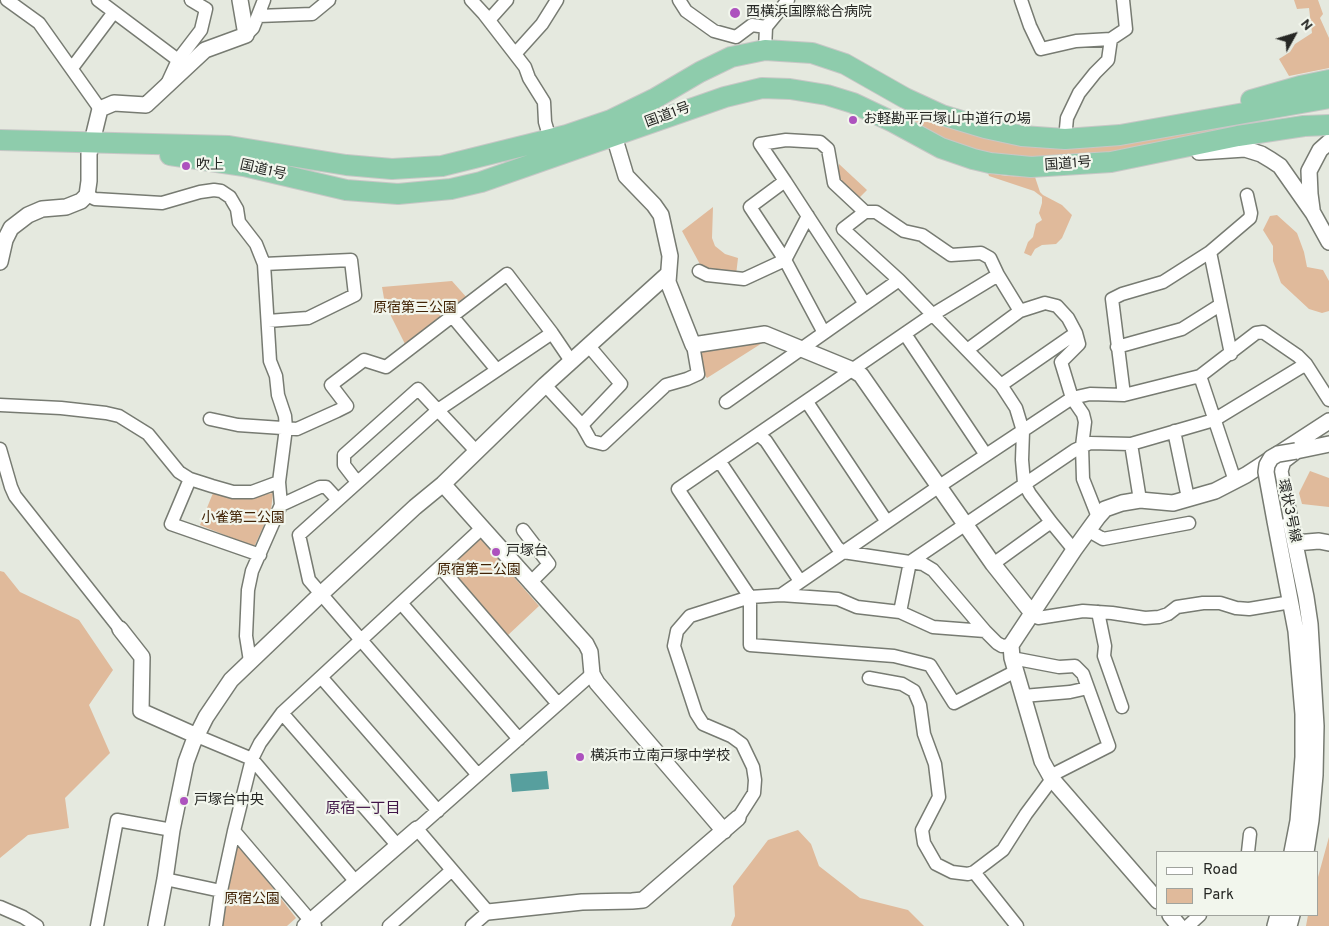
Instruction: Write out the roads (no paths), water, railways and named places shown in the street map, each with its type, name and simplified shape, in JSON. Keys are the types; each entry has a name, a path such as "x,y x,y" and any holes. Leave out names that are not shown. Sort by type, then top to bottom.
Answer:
{"highway":[{"name":"国道1号","path":"0,152 90,148 234,146 346,165 392,169 442,166 550,139 612,120 731,57 765,50 812,53 845,64 904,98 942,115 985,128 1022,136 1065,139 1120,135 1329,98"},
{"name":"国道1号","path":"1159,129 1265,96 1329,80"},
{"name":"国道1号","path":"0,140 172,155 244,166 346,190 398,194 451,189 481,182 725,96 762,88 790,89 827,95 853,103 941,148 990,163 1031,167 1111,162 1266,131 1329,125"},
{"path":"893,122 904,98"}],"street":[{"path":"0,262 5,240 11,228 28,215 42,209 66,207 81,201 87,195 90,148 100,109 39,23 7,0"},
{"path":"98,0 178,60"},
{"path":"167,85 178,60 201,30 206,9 191,0"},
{"path":"240,0 246,34"},
{"path":"100,109 114,103 146,105 205,50 246,34 253,28 264,0"},
{"path":"258,16 312,14 330,0"},
{"path":"467,0 489,20 526,67 529,78 544,102 545,122 550,139"},
{"path":"489,20 507,0"},
{"path":"515,54 542,24 556,0"},
{"path":"679,0 686,11 714,31 736,37 752,25 766,27"},
{"path":"765,50 766,27 788,0"},
{"path":"1021,0 1040,49 1076,41 1111,39 1126,28 1123,0"},
{"path":"72,68 114,12"},
{"path":"1065,139 1067,118 1079,93 1108,60 1111,39"},
{"path":"545,385 582,425 591,440 603,444 666,384 698,374 693,345 684,318 671,292 668,274 670,256 661,215 626,176 614,136"},
{"path":"865,212 834,183 828,149 820,142 786,140 760,144 865,304"},
{"path":"1316,218 1310,194 1309,171 1320,150 1329,142"},
{"path":"1176,149 1201,152 1245,149 1261,154 1280,166 1316,218 1329,242"},
{"path":"785,181 750,207 784,260 824,333"},
{"path":"87,195 95,199 162,203 200,192 214,190 222,192 230,197 238,209 239,222 256,244 264,264 270,361 276,376 278,395 285,416 286,428 278,482 281,505 252,571 248,590 246,636 250,661"},
{"path":"1124,395 1112,298 1164,282 1210,252 1250,218 1251,213 1247,195"},
{"path":"826,243 865,212 876,212 904,232 922,235 951,255 981,253 990,258 1020,311"},
{"path":"699,271 708,275 744,279 784,260 808,216"},
{"path":"843,229 899,280 1001,385 1016,408 1023,431 1022,460 1024,483 1030,494 1074,550"},
{"path":"1210,252 1230,354"},
{"path":"264,264 351,260 355,295 308,318 268,321"},
{"path":"210,419 238,425 297,429 347,406 331,385 364,360 386,367 507,274 552,332 571,361"},
{"path":"156,926 172,830 186,762 206,717 227,686 250,661 321,594 442,484 588,345 668,274"},
{"path":"998,275 932,315 678,489 750,597 750,645 894,656 930,665 954,703 1013,658 1032,613 1088,530 1105,509 1122,503 1140,500 1173,503 1215,491 1235,481 1329,420"},
{"path":"726,402 899,280"},
{"path":"967,350 1020,311 1045,303 1057,306 1068,318 1076,333 1079,344 1061,362 1072,398 1083,414 1085,422 1082,446 1083,479 1098,517"},
{"path":"1117,347 1182,329 1220,305"},
{"path":"452,316 497,370"},
{"path":"478,775 309,580 299,535 438,410 552,332"},
{"path":"780,595 1072,398 1090,394 1124,395 1200,376 1256,333 1263,332 1298,356 1306,364 1329,400"},
{"path":"1001,385 1076,333"},
{"path":"693,345 765,334 861,375 993,564 1038,618 1083,611 1152,617 1168,614 1176,607 1203,603 1220,603 1236,608 1248,608 1291,602"},
{"path":"905,334 986,455"},
{"path":"582,425 621,384 588,345"},
{"path":"900,612 910,562 1024,483 1082,446 1090,444 1131,444 1214,420 1306,364"},
{"path":"1200,376 1235,481"},
{"path":"357,482 344,465 344,455 418,389 476,451"},
{"path":"807,402 887,522"},
{"path":"0,404 61,408 119,416 148,434 173,466 190,479 233,492 252,492 278,482"},
{"path":"1174,431 1188,498"},
{"path":"759,435 766,440 837,547 843,552 924,564 933,570 985,631 1013,658 1042,761 1051,778 1156,899"},
{"path":"1131,444 1140,500"},
{"name":"環状3号線","path":"1306,851 1315,774 1316,726 1310,624 1295,543 1283,521 1266,472 1271,458 1278,454 1329,444"},
{"path":"0,449 3,469 15,496 142,657 141,711 252,759 356,882"},
{"path":"720,462 800,581"},
{"path":"190,479 171,524 260,555"},
{"path":"442,484 586,644 590,652 592,674 597,683 724,831"},
{"path":"281,505 326,486 337,499"},
{"name":"環状3号線","path":"1283,521 1299,664 1316,726 1303,758 1298,821 1292,851"},
{"path":"993,564 1051,522"},
{"path":"1088,530 1103,539 1189,523"},
{"path":"216,926 221,891 252,759 264,737 282,713 482,528"},
{"path":"523,530 549,564 530,582"},
{"path":"1295,543 1319,541 1329,543"},
{"path":"440,567 558,704"},
{"path":"472,926 488,912 582,902 643,900 738,818 754,793 755,780 750,760 742,744 731,736 704,724 696,713 674,646 677,631 690,616 750,597 780,595 838,599 857,607 900,612 933,627 985,631"},
{"path":"401,603 519,739"},
{"path":"1098,612 1105,646 1104,656 1122,707"},
{"path":"869,678 902,684 914,691 920,705 924,734 935,764 939,797 922,830 924,843 936,864 952,872 968,874 974,872 1003,850 1051,778 1109,746 1083,674 1074,666 1059,667 1013,658"},
{"path":"234,831 310,924 592,674"},
{"path":"320,677 438,811"},
{"path":"1023,696 1070,692 1088,688"},
{"path":"282,713 398,846"},
{"path":"97,926 117,820 172,830"},
{"path":"417,830 488,912"},
{"path":"1248,851 1250,834"},
{"path":"389,926 452,870"},
{"path":"974,872 1017,926"},
{"path":"165,879 221,891"},
{"path":"0,908 23,917 37,926"},
{"path":"1171,916 1179,926"},
{"path":"1188,926 1199,916"}],"water":[{"path":"547,771 549,789 512,792 510,774"}],"place":[{"name":"西横浜国際総合病院","path":"735,13"},
{"name":"お軽勘平戸塚山中道行の場","path":"853,120"},
{"name":"吹上","path":"186,166"},
{"name":"戸塚台","path":"496,552"},
{"name":"横浜市立南戸塚中学校","path":"580,757"},
{"name":"戸塚台中央","path":"184,801"}],"district":[{"name":"原宿一丁目","path":"363,810"}],"park label":[{"name":"原宿第三公園","path":"415,309"},
{"name":"小雀第二公園","path":"243,519"},
{"name":"原宿第二公園","path":"479,571"},
{"name":"原宿公園","path":"252,900"}]}
